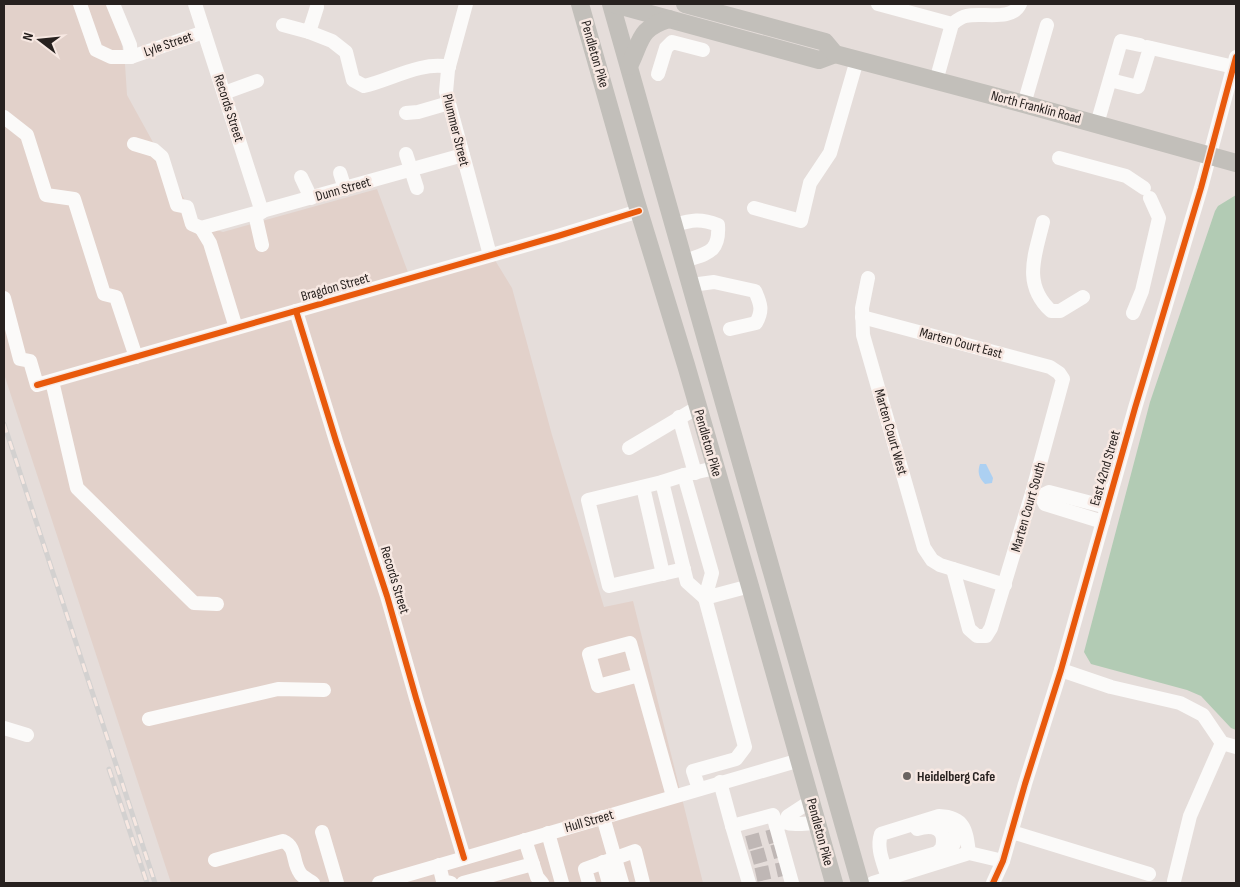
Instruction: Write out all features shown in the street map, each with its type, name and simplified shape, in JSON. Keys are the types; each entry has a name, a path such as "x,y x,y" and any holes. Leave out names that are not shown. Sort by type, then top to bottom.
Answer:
{"main road":[{"name":"Pendleton Pike","path":"580,4 750,586 834,883"},
{"name":"Pendleton Pike","path":"613,4 733,437 860,883"},
{"name":"North Franklin Road","path":"613,4 819,60 835,54 1236,163"},
{"name":"North Franklin Road","path":"685,4 826,42 835,54"},
{"path":"629,66 641,36 646,30 669,19"}],"street":[{"path":"80,4 96,50 111,57 131,57 130,45 113,4"},
{"name":"Records Street","path":"195,4 224,93 259,213 262,245"},
{"name":"Plummer Street","path":"466,4 445,87 490,255"},
{"path":"878,4 952,24"},
{"path":"936,81 952,24 966,16 1013,12 1020,4"},
{"path":"309,32 316,7"},
{"path":"283,25 332,41 346,52 353,80 364,86 428,66 439,65 449,67"},
{"path":"1024,104 1048,25"},
{"name":"Lyle Street","path":"131,57 204,32"},
{"path":"1098,124 1121,41 1235,62"},
{"path":"656,79 666,48 672,42 703,50"},
{"path":"1110,80 1138,87 1146,47"},
{"path":"754,208 801,221 810,183 830,153 858,60"},
{"name":"East 42nd Street","path":"993,883 1004,861 1025,784 1061,670 1137,400 1210,156 1235,62"},
{"path":"224,93 257,81"},
{"path":"406,113 449,104"},
{"path":"4,117 27,135 46,195 74,199 104,294 116,297 136,357"},
{"path":"134,144 154,150 162,156 177,205 187,207 192,224 201,228 210,242 236,328"},
{"path":"406,154 408,171 414,190"},
{"name":"Dunn Street","path":"201,228 463,155"},
{"path":"1059,158 1126,176 1147,193 1159,218 1142,290 1133,313"},
{"path":"340,173 345,188"},
{"path":"301,177 311,198"},
{"name":"Bragdon Street","path":"4,298 20,360 30,361 37,385 639,211"},
{"path":"674,225 696,219 718,225 716,246 706,253 684,261"},
{"path":"1043,222 1032,270 1033,283 1043,304 1051,311 1060,311 1083,297"},
{"name":"Marten Court West","path":"868,278 862,308 866,347 924,548 933,561 940,565 1005,585"},
{"path":"691,285 714,282 755,291 760,301 761,313 756,323 730,329"},
{"name":"Records Street","path":"296,311 336,441 388,596 418,708 464,858"},
{"name":"Marten Court East","path":"862,317 1050,367 1059,373"},
{"name":"Marten Court South","path":"953,569 970,629 975,635 986,636 990,631 1036,495 1063,379 1059,373"},
{"path":"52,381 78,488 194,603 218,604"},
{"path":"629,448 698,407"},
{"path":"679,417 712,573 705,598 745,747 736,759 693,771 699,789"},
{"path":"684,569 610,586 588,500 715,468"},
{"path":"662,482 687,582 705,598"},
{"path":"643,487 663,574"},
{"name":"East 42nd Street","path":"1036,495 1049,492 1107,507"},
{"name":"East 42nd Street","path":"1036,495 1045,504 1103,522"},
{"path":"705,598 750,586"},
{"path":"1061,670 1111,687 1180,703 1203,715 1222,743 1236,747"},
{"path":"639,675 673,796"},
{"path":"149,719 278,689 324,690"},
{"path":"4,728 26,734"},
{"path":"1174,881 1190,816 1222,743"},
{"name":"Hull Street","path":"379,883 800,760"},
{"path":"720,782 732,826 742,844 751,879"},
{"path":"778,829 788,816 811,800"},
{"path":"732,826 773,815 778,829 780,850 791,883"},
{"path":"887,873 878,842 881,834 939,816 958,820 966,830 969,853"},
{"path":"603,817 604,862 609,883"},
{"path":"778,829 789,824 818,823"},
{"path":"872,883 887,873 937,854 942,848 943,836 939,830 926,826 878,842"},
{"path":"322,832 337,883"},
{"path":"1012,832 1149,874"},
{"path":"548,833 562,883"},
{"path":"525,840 537,877 542,883"},
{"path":"215,860 283,841 291,847 300,874 313,883"},
{"path":"590,883 585,869 635,852 643,883"},
{"path":"887,873 969,853 1004,861"},
{"path":"599,883 604,862"},
{"path":"604,862 622,883"},
{"path":"463,883 533,864"},
{"path":"439,865 443,880 451,883"}],"shaded area":[{"path":"4,4 115,4 125,64 127,95 198,224 223,232 377,189 409,275 490,252 512,288 552,435 604,607 633,601 703,883 171,883 4,374"}],"green space":[{"path":"1236,195 1236,730 1231,728 1201,696 1187,690 1091,664 1084,652 1150,402 1215,211 1218,206"}],"water":[{"path":"980,464 986,464 993,478 992,483 985,484 981,479 979,475"}],"tunnel":[{"path":"747,843 773,836"},
{"path":"752,858 777,851"},
{"path":"756,875 783,869"}],"railway":[{"path":"4,424 155,883"},
{"path":"109,769 147,883"}],"cycle path":[{"path":"993,883 1003,861 1061,670 1135,408 1201,188 1236,57"},
{"path":"37,385 558,236 639,211"},
{"path":"296,311 387,596 464,858"}],"place":[{"name":"Heidelberg Cafe","path":"907,776"}]}
